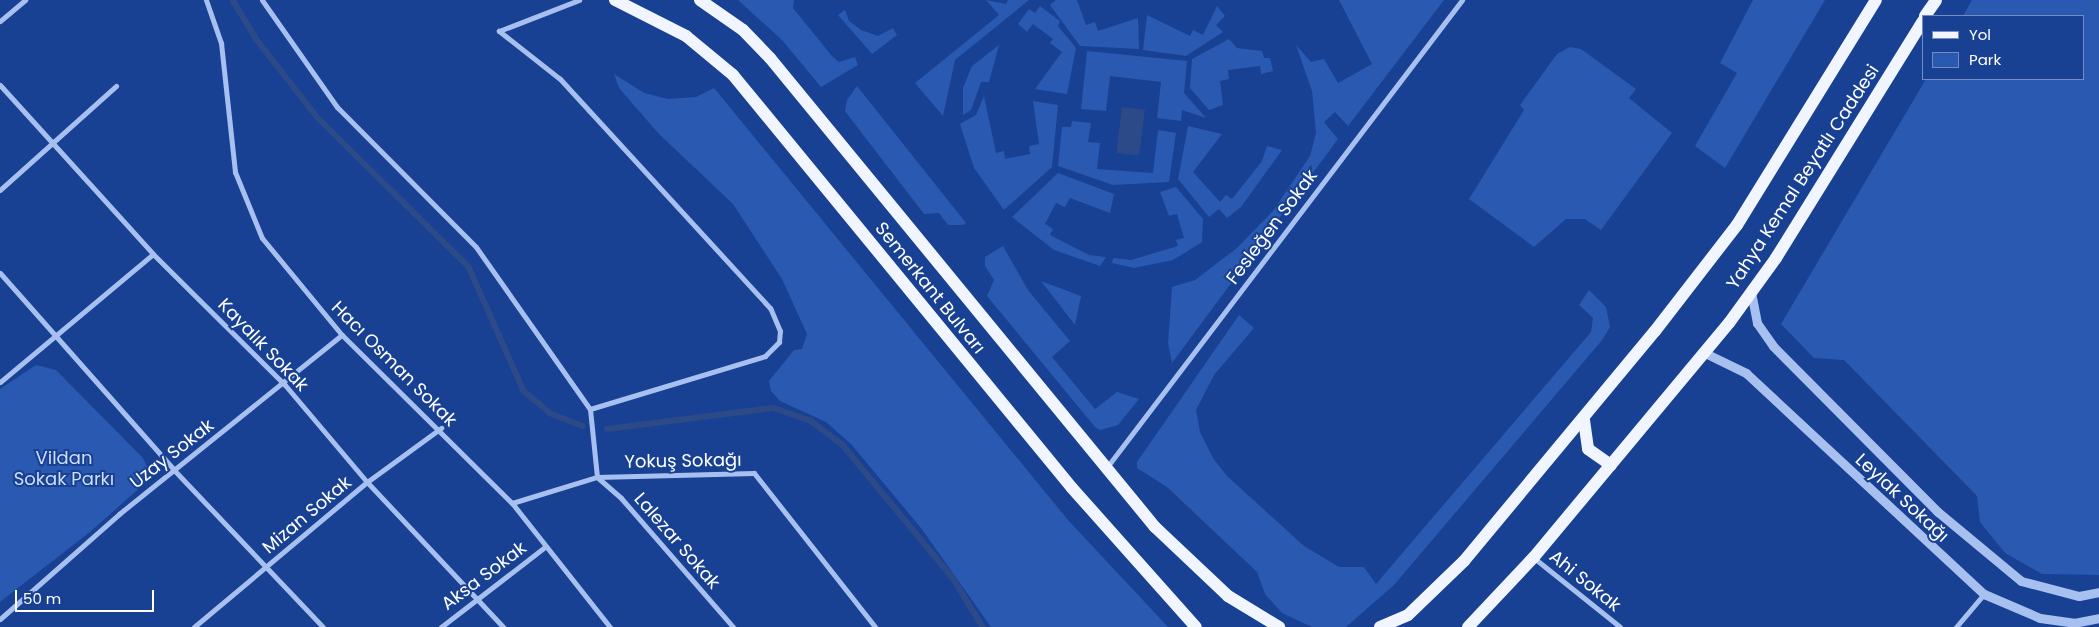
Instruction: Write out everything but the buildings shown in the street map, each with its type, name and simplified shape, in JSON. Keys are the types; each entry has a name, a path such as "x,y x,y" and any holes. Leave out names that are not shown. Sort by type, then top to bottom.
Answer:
{"main road":[{"name":"Semerkant Bulvarı","path":"615,0 686,36 733,75 1072,488 1196,627"},
{"name":"Semerkant Bulvarı","path":"700,0 736,24 770,58 1104,470 1191,566 1251,611 1279,627"},
{"name":"Yahya Kemal Beyatlı Caddesi","path":"1380,627 1408,615 1464,561 1584,420 1737,225 1876,0"},
{"path":"1927,15 1936,0"},
{"name":"Yahya Kemal Beyatlı Caddesi","path":"1468,627 1534,557 1705,353 1751,292 1922,23"},
{"path":"1584,420 1588,449 1611,465"},
{"path":"1251,611 1264,627"}],"street":[{"path":"0,21 25,0"},
{"name":"Hacı Osman Sokak","path":"206,0 222,43 235,172 262,238 342,336 441,428 512,503 610,627"},
{"path":"262,0 337,107 476,248 590,409 597,477"},
{"path":"580,0 499,30 560,80 770,308 780,331 778,342 765,356 590,409"},
{"name":"Fesleğen Sokak","path":"1104,470 1462,0"},
{"name":"Kayalık Sokak","path":"0,85 50,143 153,254 284,385 367,482 503,627"},
{"path":"0,190 50,143 116,86"},
{"path":"0,382 153,254"},
{"path":"0,273 174,470 322,627"},
{"name":"Leylak Sokağı","path":"1751,292 1757,322 1773,346 1938,512 2022,581 2080,596 2099,592"},
{"name":"Uzay Sokak","path":"0,619 174,470 284,385 342,336"},
{"name":"Leylak Sokağı","path":"1705,353 1746,373 1984,594 2040,618 2074,623 2099,618"},
{"name":"Mizan Sokak","path":"194,627 367,482 441,428"},
{"name":"Yokuş Sokağı","path":"512,503 597,477 754,473 875,627"},
{"name":"Lalezar Sokak","path":"597,477 621,498 733,627"},
{"name":"Aksa Sokak","path":"441,627 476,597 545,547"},
{"name":"Ahi Sokak","path":"1534,557 1620,627"},
{"path":"1956,627 1984,594"}],"green space":[{"path":"738,0 794,0 793,8 832,56 839,62 855,57 858,65 821,87 782,40"},
{"path":"986,0 1006,4 1008,0 1029,0 955,60 943,116 915,83 999,15"},
{"path":"1056,0 1077,0 1086,25 1095,22 1098,31 1138,18 1139,49 1080,46 1050,5"},
{"path":"1339,0 1444,0 1348,126 1335,112 1324,122 1338,139 1172,363 1168,343 1172,287 1195,280 1237,248 1273,211 1310,156 1316,133 1312,91 1296,45 1311,62 1324,59 1338,83 1372,64"},
{"path":"1753,0 1825,0 1725,168 1695,146 1737,73 1720,63"},
{"path":"1972,0 2099,0 2099,575 2042,574 2005,553 1980,522 1977,496 1844,360 1814,358 1781,324 1925,80 2084,80 2084,15 1964,15"},
{"path":"1040,6 1060,21 1058,26 1076,48 1067,94 1035,89 1062,52 1050,43 1053,39 1033,24 1027,32 1018,24 1029,9 1035,13"},
{"path":"1217,6 1225,16 1216,25 1223,32 1186,56 1143,50 1147,15 1190,36 1193,30 1203,35"},
{"path":"845,10 849,21 861,30 878,36 893,28 897,35 872,54 838,15"},
{"path":"1229,39 1237,48 1262,51 1264,58 1270,58 1273,71 1261,74 1260,66 1228,70 1229,79 1220,81 1223,105 1209,110 1190,88 1192,59"},
{"path":"999,45 989,82 981,82 971,110 963,115 963,88 972,66"},
{"path":"1570,47 1581,49 1636,89 1629,98 1672,133 1601,230 1585,219 1566,219 1534,247 1469,199 1524,110 1520,105 1557,54"},
{"path":"1087,51 1187,61 1184,93 1206,118 1182,110 1181,121 1157,118 1161,82 1110,76 1106,111 1081,109"},
{"path":"614,74 644,93 668,99 696,97 714,88 1068,520 1168,627 991,627 921,528 851,444 826,422 780,401 771,391 769,381 794,350 802,349 807,334 782,279 733,204 658,133 619,88"},
{"path":"857,86 966,223 963,225 948,225 939,213 924,214 845,111 847,100"},
{"path":"984,96 996,153 1004,151 1005,159 1030,154 1029,146 1039,144 1033,101 1058,105 1052,167 1004,210 974,168 960,124 976,115"},
{"path":"1072,121 1091,123 1088,142 1100,143 1097,169 1153,173 1158,130 1176,133 1169,182 1113,185 1058,166 1062,127 1071,127"},
{"path":"1188,126 1222,134 1193,172 1220,202 1226,195 1232,199 1262,161 1267,146 1282,150 1241,207 1227,218 1219,209 1209,217 1178,179"},
{"path":"1058,173 1114,194 1110,213 1070,198 1065,207 1056,203 1045,224 1053,229 1050,235 1089,255 1106,257 1100,266 1054,250 1012,217"},
{"path":"1176,187 1203,219 1202,242 1173,260 1134,268 1112,263 1113,258 1131,260 1178,246 1176,240 1184,238 1177,214 1169,216 1160,192"},
{"path":"1003,246 1028,290 1070,341 1052,357 1095,409 1117,392 1139,399 1118,425 1100,430 1095,427 987,296 994,280 985,266 985,257"},
{"path":"1041,281 1081,296 1075,325"},
{"path":"1589,290 1606,307 1610,327 1603,339 1394,585 1346,627 1312,627 1282,613 1265,594 1257,572 1167,487 1137,468 1137,462 1239,315 1254,328 1214,375 1196,410 1200,432 1213,458 1227,476 1304,546 1339,567 1364,567 1376,584 1591,332 1593,318 1579,305"},
{"name":"Vildan Sokak Parkı","path":"36,365 56,370 143,458 150,473 144,484 90,532 0,602 0,389"}],"shaded area":[{"path":"1122,107 1145,110 1139,155 1116,153"}],"waterway":[{"path":"233,0 257,40 319,119 469,267 524,391 550,413 583,426"},
{"path":"607,429 774,408 811,421 842,444 953,578 983,627"}]}
